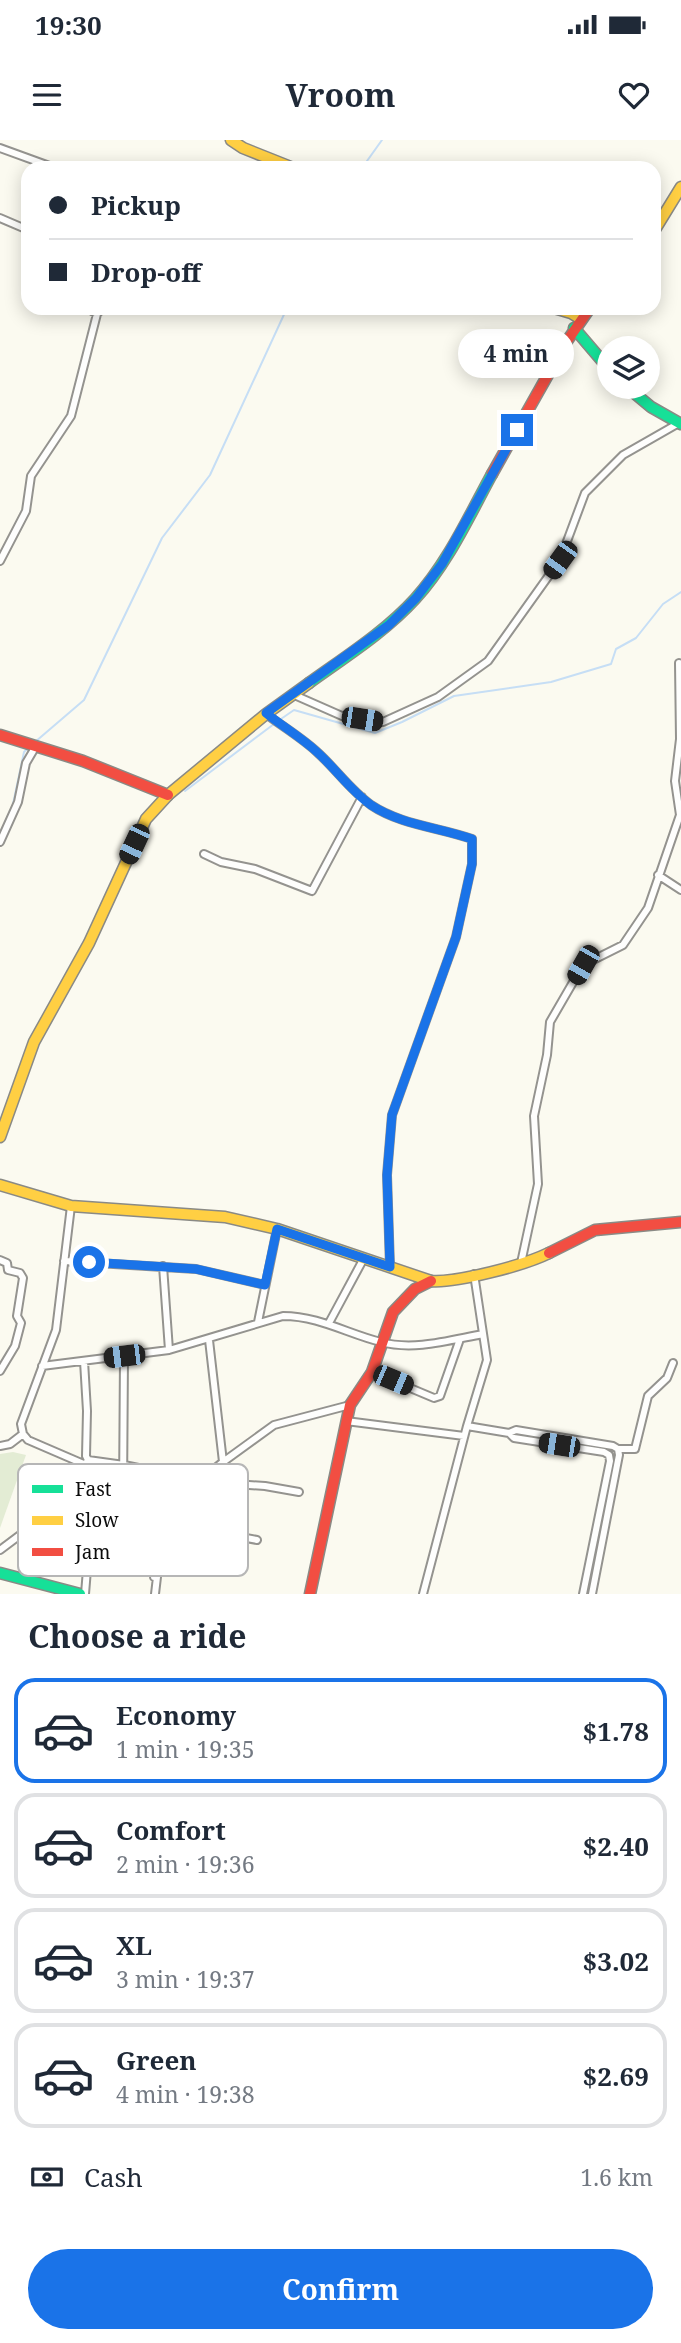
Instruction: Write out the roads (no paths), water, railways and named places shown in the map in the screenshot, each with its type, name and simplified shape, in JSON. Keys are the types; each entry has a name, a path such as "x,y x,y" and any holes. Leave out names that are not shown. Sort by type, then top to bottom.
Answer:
{"main road":[{"path":"231,140 243,148 276,161"},
{"path":"661,220 681,187"},
{"path":"574,315 581,319"},
{"path":"0,1137 34,1042 89,943 146,819 167,795 266,713 389,625 416,598 435,573 574,328 584,315"},
{"path":"574,328 597,355"},
{"path":"641,399 680,424"},
{"path":"0,735 83,761 167,795"},
{"path":"0,1185 71,1206 225,1217 277,1229 431,1282 442,1282 521,1263 543,1256 595,1230 681,1222"},
{"path":"314,1593 350,1405 372,1372 393,1312 415,1289 431,1282"},
{"path":"0,1573 56,1591 82,1594"}],"street":[{"path":"0,148 36,161"},
{"path":"0,218 21,227"},
{"path":"0,561 26,511 30,476 71,416 99,315"},
{"path":"292,694 342,716 383,722 438,696 488,661 560,560 585,493 623,455 680,424"},
{"path":"521,1263 538,1184 534,1116 547,1055 550,1021 583,965 623,945 648,908 680,815 676,781 680,739 679,663"},
{"path":"266,713 317,751 345,783 371,805 405,822 450,831 472,839 472,864 456,937 392,1115 387,1175 390,1267"},
{"path":"0,842 18,802 26,763 36,746"},
{"path":"204,854 221,862 255,869 312,891 362,797"},
{"path":"658,875 681,890"},
{"path":"71,1206 55,1330 21,1424 23,1434 28,1440 87,1463 106,1464"},
{"path":"258,1322 277,1229"},
{"path":"329,1323 364,1258"},
{"path":"0,1260 7,1263 8,1269 20,1273 23,1278 17,1316 21,1323 15,1346 0,1371"},
{"path":"64,1261 196,1269 265,1285"},
{"path":"163,1266 169,1350"},
{"path":"423,1594 464,1436 487,1360 474,1274"},
{"path":"42,1366 169,1350 283,1316 300,1316 329,1323 383,1343 418,1346 483,1334"},
{"path":"372,1372 434,1398 440,1396 460,1339"},
{"path":"209,1340 223,1462"},
{"path":"124,1356 124,1464"},
{"path":"84,1361 87,1463"},
{"path":"467,1426 509,1433 516,1430 618,1449 635,1449 648,1396 667,1378 673,1363"},
{"path":"220,1464 274,1425 350,1405"},
{"path":"346,1421 464,1436"},
{"path":"509,1433 514,1438 609,1455 611,1461 583,1594"},
{"path":"0,1446 9,1444 23,1434"},
{"path":"592,1594 618,1449"},
{"path":"248,1485 299,1492"},
{"path":"0,1550 18,1536"},
{"path":"248,1538 257,1540"},
{"path":"82,1594 85,1576"},
{"path":"154,1576 158,1577 155,1594"}],"waterway":[{"path":"367,161 382,140"},
{"path":"35,742 84,700 162,538 210,475 284,315"},
{"path":"278,721 294,710 375,733 454,696 551,682 611,664 616,649 636,638 663,604 681,592"},
{"path":"185,791 274,724"},
{"path":"13,804 24,752 28,748"}]}
